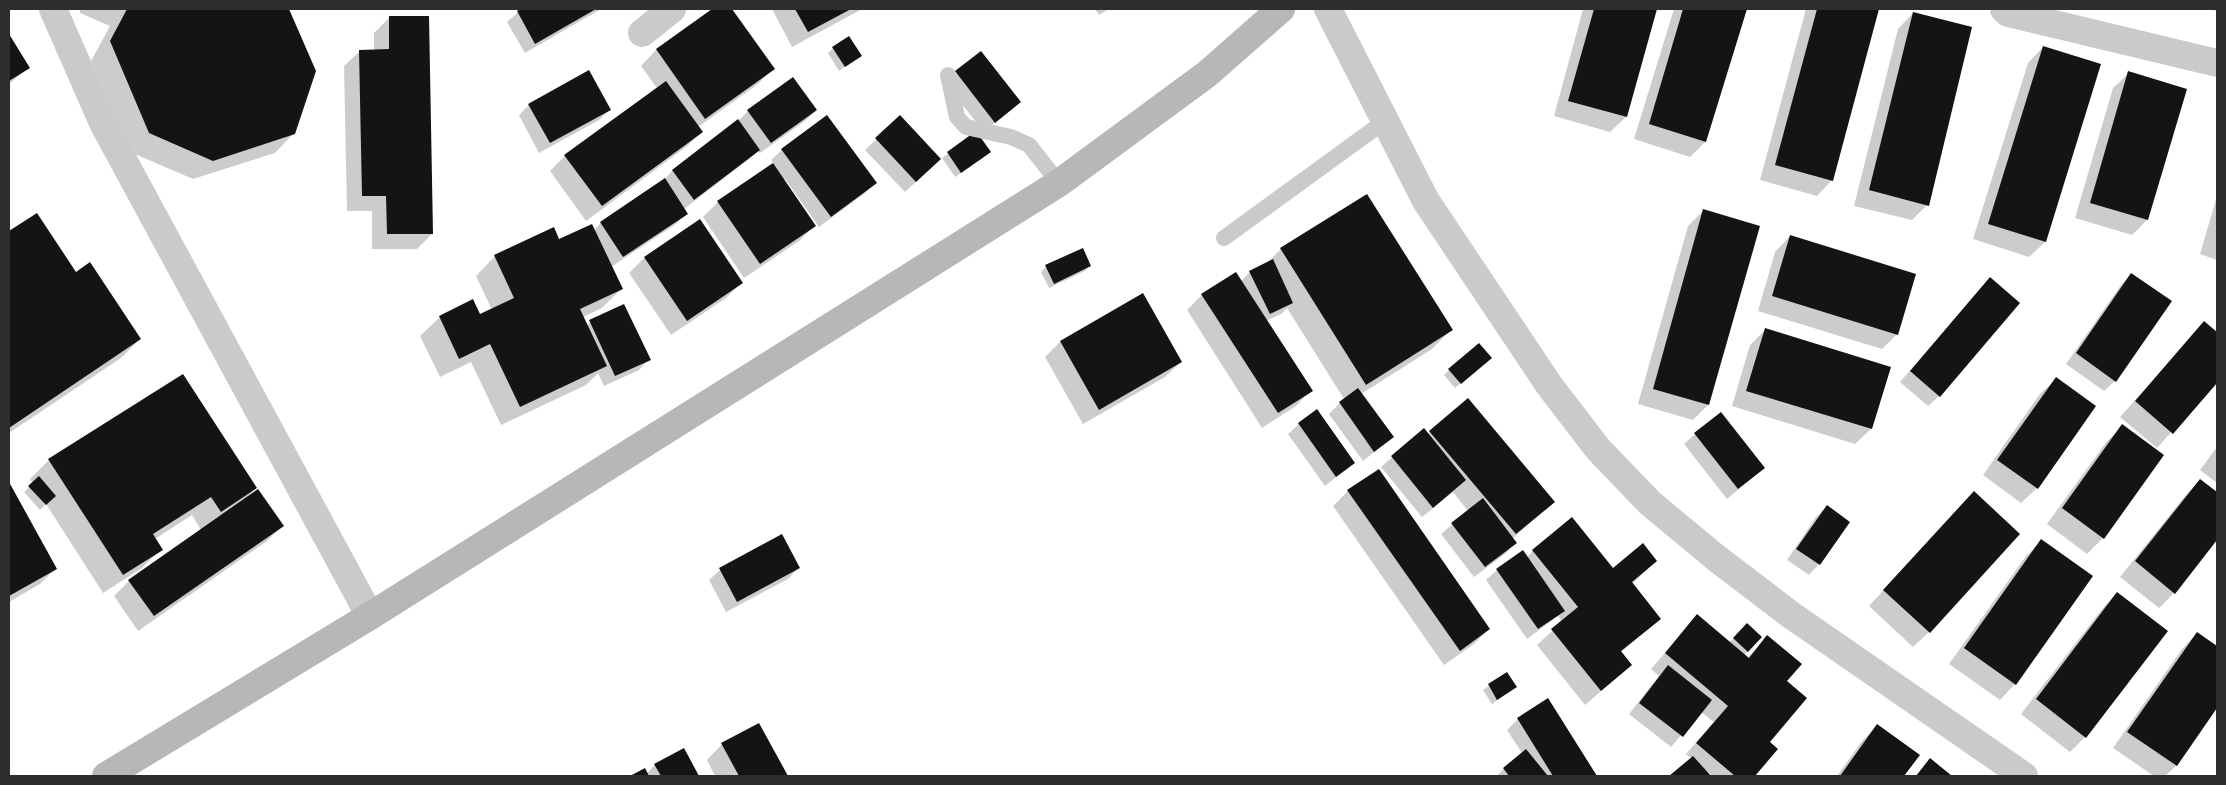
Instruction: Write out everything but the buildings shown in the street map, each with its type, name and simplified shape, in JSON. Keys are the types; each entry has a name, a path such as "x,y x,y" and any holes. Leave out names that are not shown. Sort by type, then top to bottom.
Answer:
{"main road":[{"path":"106,776 370,616 1059,183 1207,74 1282,9"}],"street":[{"path":"53,9 104,123 370,616"},
{"path":"642,33 672,9"},
{"path":"1328,9 1426,201 1549,385 1598,449 1650,503 1715,557 1791,615 2024,776"},
{"path":"2004,9 2008,13 2217,63"}],"lane":[{"path":"948,75 957,117 966,127 1011,137 1029,145 1059,183"},
{"path":"1224,238 1385,121"}]}
